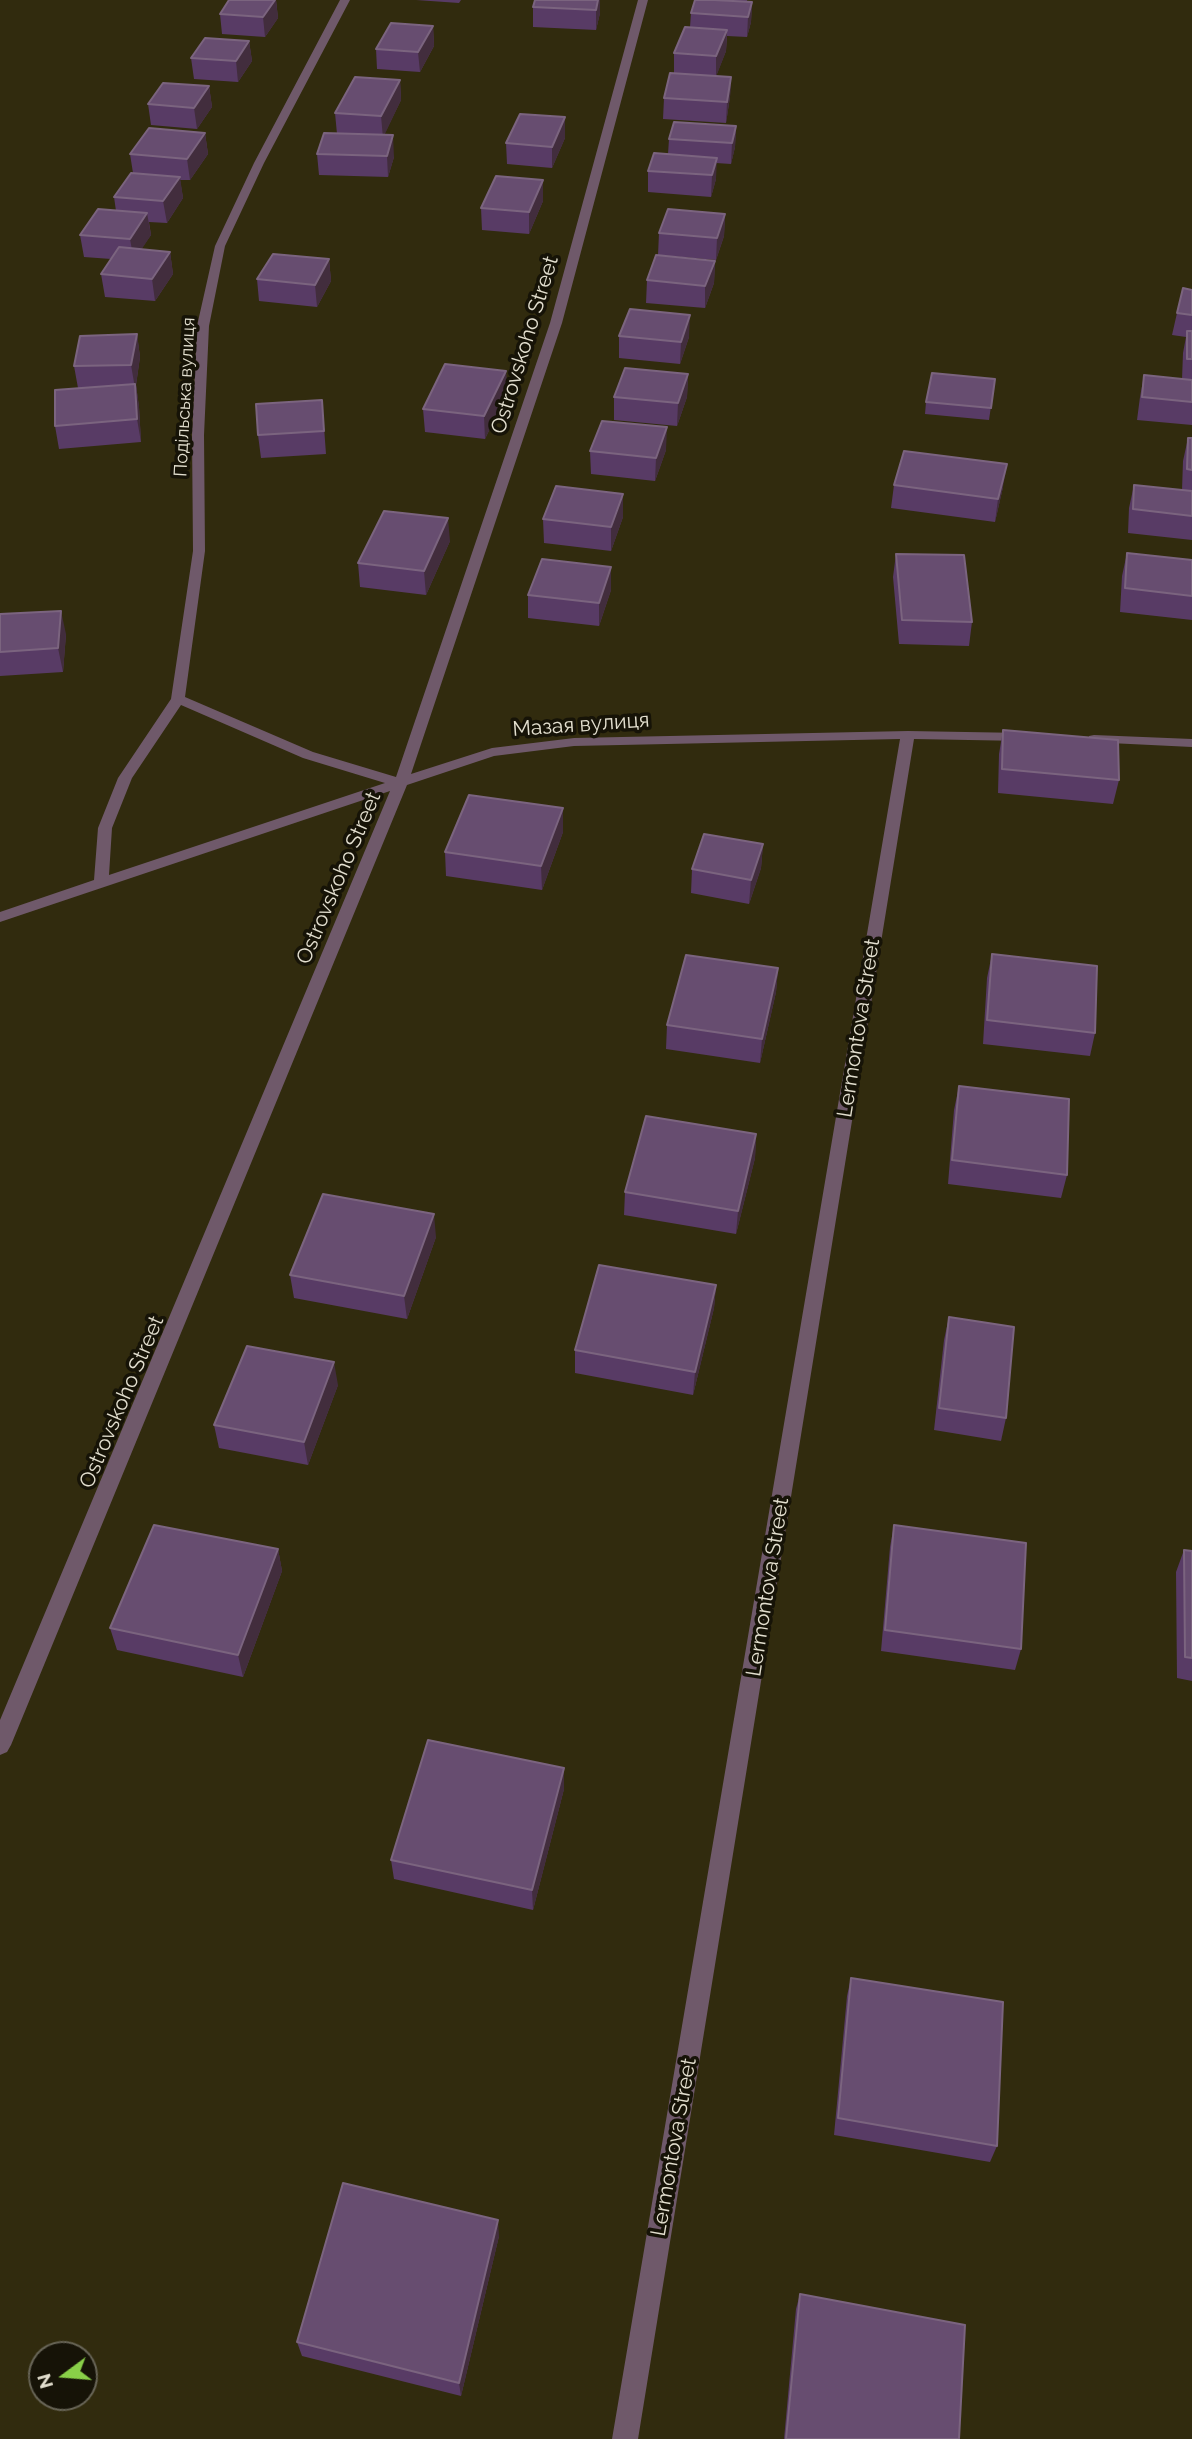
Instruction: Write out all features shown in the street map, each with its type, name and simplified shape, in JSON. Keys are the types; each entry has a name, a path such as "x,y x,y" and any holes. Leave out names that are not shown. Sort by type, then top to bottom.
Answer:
{"street":[{"name":"Подільська вулиця","path":"177,699 199,551 198,435 203,326 220,246 259,163 345,0"},
{"name":"Ostrovskoho Street","path":"0,1745 401,783 556,323 643,0"},
{"path":"101,883 106,828 125,778 177,699 308,755 401,783"},
{"name":"Мазая вулиця","path":"0,918 492,752 574,742 908,735 1043,738"},
{"name":"Lermontova Street","path":"625,2439 908,735"},
{"path":"1083,739 1192,743"}],"building":[{"path":"229,0 275,0 263,17 220,14"},
{"path":"535,0 598,0 596,10 533,7"},
{"path":"695,0 752,2 748,17 691,13"},
{"path":"391,23 433,26 418,52 376,49"},
{"path":"685,27 727,30 716,56 674,53"},
{"path":"205,38 249,41 236,61 191,58"},
{"path":"670,73 731,77 727,102 664,98"},
{"path":"355,77 400,80 381,116 335,113"},
{"path":"163,83 209,86 194,108 148,104"},
{"path":"520,114 565,117 552,147 506,143"},
{"path":"674,122 736,126 732,143 669,139"},
{"path":"149,128 205,133 187,159 130,154"},
{"path":"324,133 393,135 387,156 317,154"},
{"path":"654,153 717,158 712,175 648,171"},
{"path":"131,173 180,177 163,201 114,197"},
{"path":"496,176 543,180 529,212 481,208"},
{"path":"98,209 147,213 130,239 80,235"},
{"path":"668,209 725,214 717,238 659,233"},
{"path":"119,247 170,252 152,279 101,274"},
{"path":"273,254 329,259 315,285 257,279"},
{"path":"656,255 715,261 705,286 647,280"},
{"path":"1183,288 1192,290 1192,315 1177,313"},
{"path":"630,309 690,315 681,342 619,336"},
{"path":"1187,331 1192,331 1192,359 1187,359"},
{"path":"137,334 131,365 74,366 80,336"},
{"path":"445,364 506,371 484,416 423,409"},
{"path":"625,368 688,374 678,403 614,397"},
{"path":"932,373 995,379 991,408 926,402"},
{"path":"1144,375 1192,380 1192,402 1142,397"},
{"path":"135,384 137,419 55,426 55,390"},
{"path":"322,400 324,431 258,435 256,404"},
{"path":"602,421 667,427 656,458 590,451"},
{"path":"1188,438 1192,438 1192,470 1187,469"},
{"path":"904,451 1007,464 998,499 894,485"},
{"path":"1134,485 1192,491 1192,516 1133,509"},
{"path":"556,486 623,494 611,527 543,519"},
{"path":"384,511 448,518 424,571 358,563"},
{"path":"1127,553 1192,560 1192,596 1125,588"},
{"path":"896,554 964,555 972,622 902,620"},
{"path":"542,559 611,567 599,603 528,595"},
{"path":"61,611 58,648 0,652 0,614"},
{"path":"1003,730 1118,740 1119,780 1002,769"},
{"path":"469,795 563,808 541,866 445,852"},
{"path":"704,834 763,844 751,880 692,869"},
{"path":"992,954 1097,966 1095,1033 987,1020"},
{"path":"686,955 778,968 762,1039 667,1025"},
{"path":"959,1086 1069,1099 1067,1175 952,1160"},
{"path":"646,1116 756,1134 738,1211 625,1192"},
{"path":"323,1194 434,1214 404,1296 290,1275"},
{"path":"599,1265 716,1285 695,1372 575,1350"},
{"path":"949,1317 1014,1327 1006,1418 939,1408"},
{"path":"247,1346 334,1362 304,1442 214,1425"},
{"path":"154,1525 278,1549 238,1655 110,1628"},
{"path":"894,1525 1026,1543 1021,1649 885,1630"},
{"path":"1184,1550 1192,1551 1192,1658 1185,1657"},
{"path":"428,1740 564,1768 532,1890 391,1860"},
{"path":"851,1978 1003,2002 997,2146 838,2118"},
{"path":"343,2183 498,2220 459,2383 297,2342"},
{"path":"800,2294 965,2325 959,2439 786,2439"}]}
